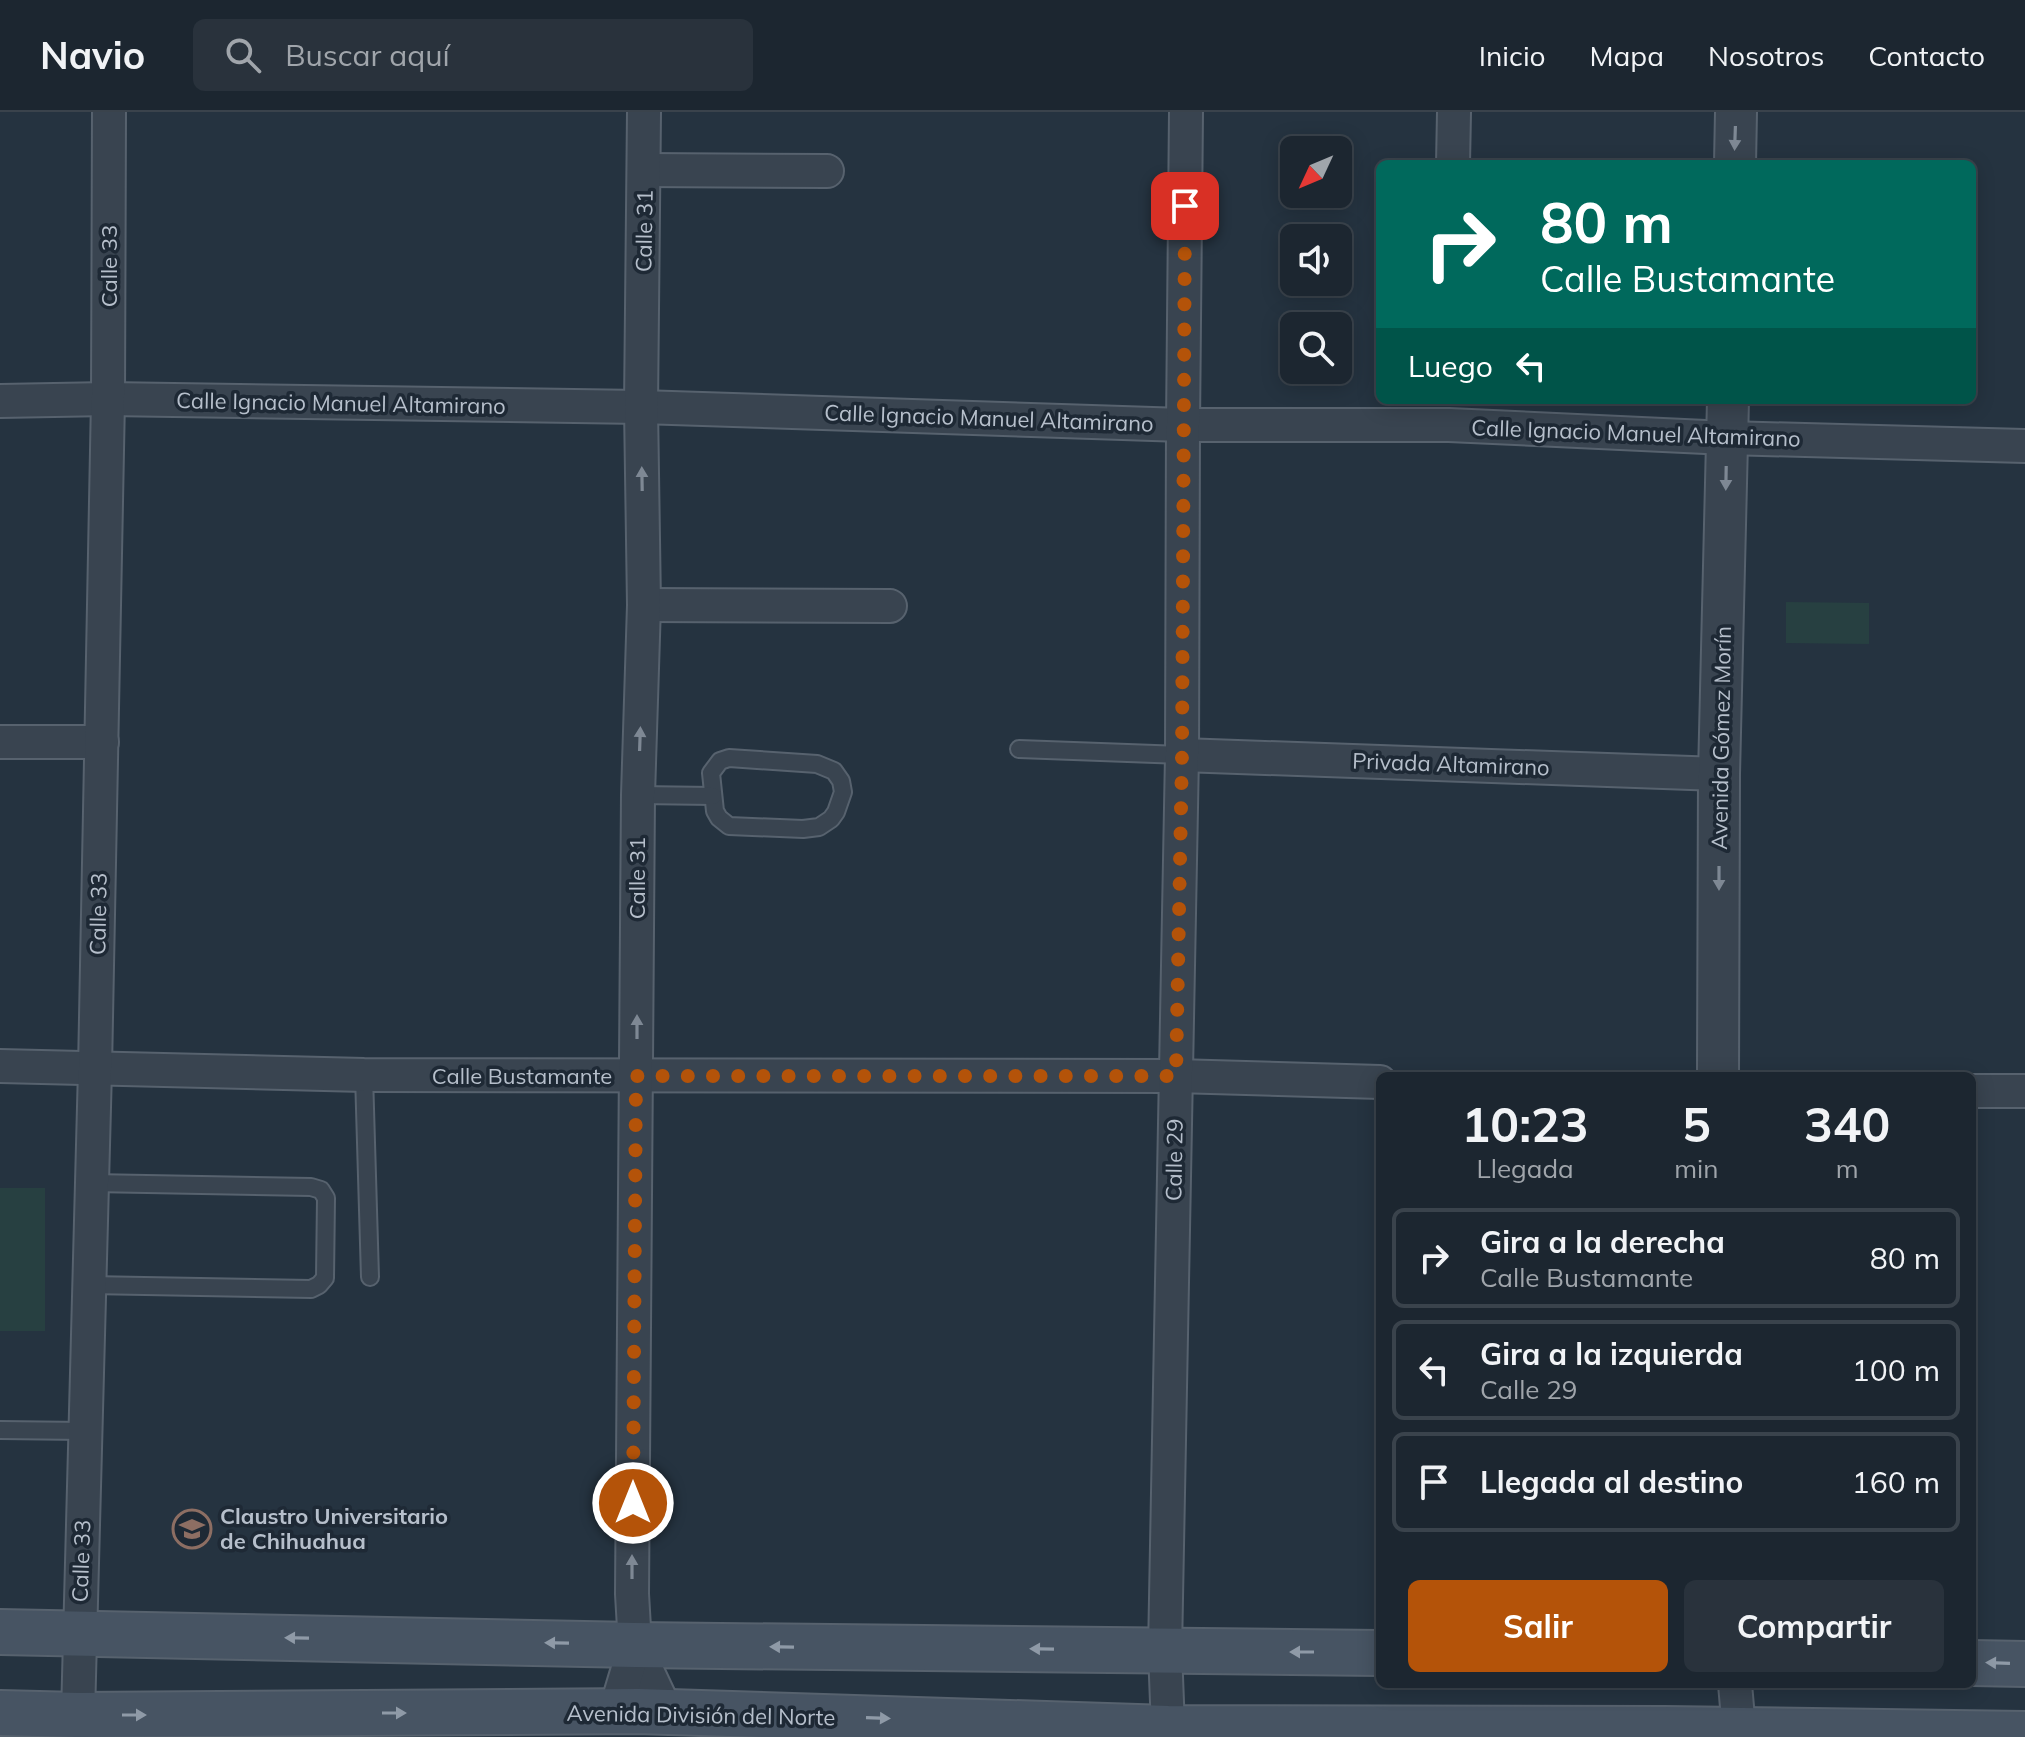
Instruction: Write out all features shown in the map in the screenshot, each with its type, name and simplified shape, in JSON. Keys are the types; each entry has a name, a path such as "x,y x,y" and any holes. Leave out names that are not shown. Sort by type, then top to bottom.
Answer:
{"main road":[{"path":"0,1632 635,1645 1376,1653"},
{"path":"1976,1663 2025,1664"},
{"name":"Avenida División del Norte","path":"0,1713 2009,1735"}],"street":[{"name":"Calle 33","path":"78,1715 102,742 109,112"},
{"name":"Calle 31","path":"615,1718 635,1645 632,1578 638,795 644,605 641,407 644,112"},
{"name":"Calle 29","path":"1168,1728 1165,1651 1182,755 1186,112"},
{"path":"1453,160 1454,112"},
{"path":"1735,160 1736,112"},
{"path":"644,170 827,171"},
{"name":"Calle Ignacio Manuel Altamirano","path":"0,401 108,399 641,407 1183,425 1449,413 1728,419 2025,446"},
{"name":"Avenida Gómez Morín","path":"1718,1072 1719,774 1728,419"},
{"path":"644,605 890,606"},
{"path":"0,742 102,742"},
{"name":"Privada Altamirano","path":"1182,755 1719,774"},
{"name":"Calle Bustamante","path":"0,1066 364,1075 1176,1076 1376,1082"},
{"path":"1976,1091 2025,1091"},
{"name":"Calle 31","path":"635,1645 667,1718"},
{"path":"1735,1688 1737,1734"}],"lane":[{"path":"1019,749 1182,755"},
{"path":"729,758 817,764 834,771 841,781 843,792 831,819 819,827 803,829 729,826 715,811 713,796 711,773 720,761 729,758"},
{"path":"638,795 713,796"},
{"path":"364,1075 370,1277"},
{"path":"89,1285 311,1289 325,1278 326,1198 321,1190 311,1187 92,1183"},
{"path":"0,1430 85,1431"}],"green space":[{"path":"1786,602 1869,603 1869,644 1786,643"},
{"path":"0,1188 45,1188 45,1331 0,1331"}],"place":[{"name":"Claustro Universitario de Chihuahua","path":"192,1529"}],"route":[{"path":"633,1503 636,1076 1176,1076 1182,755 1185,206"}]}
